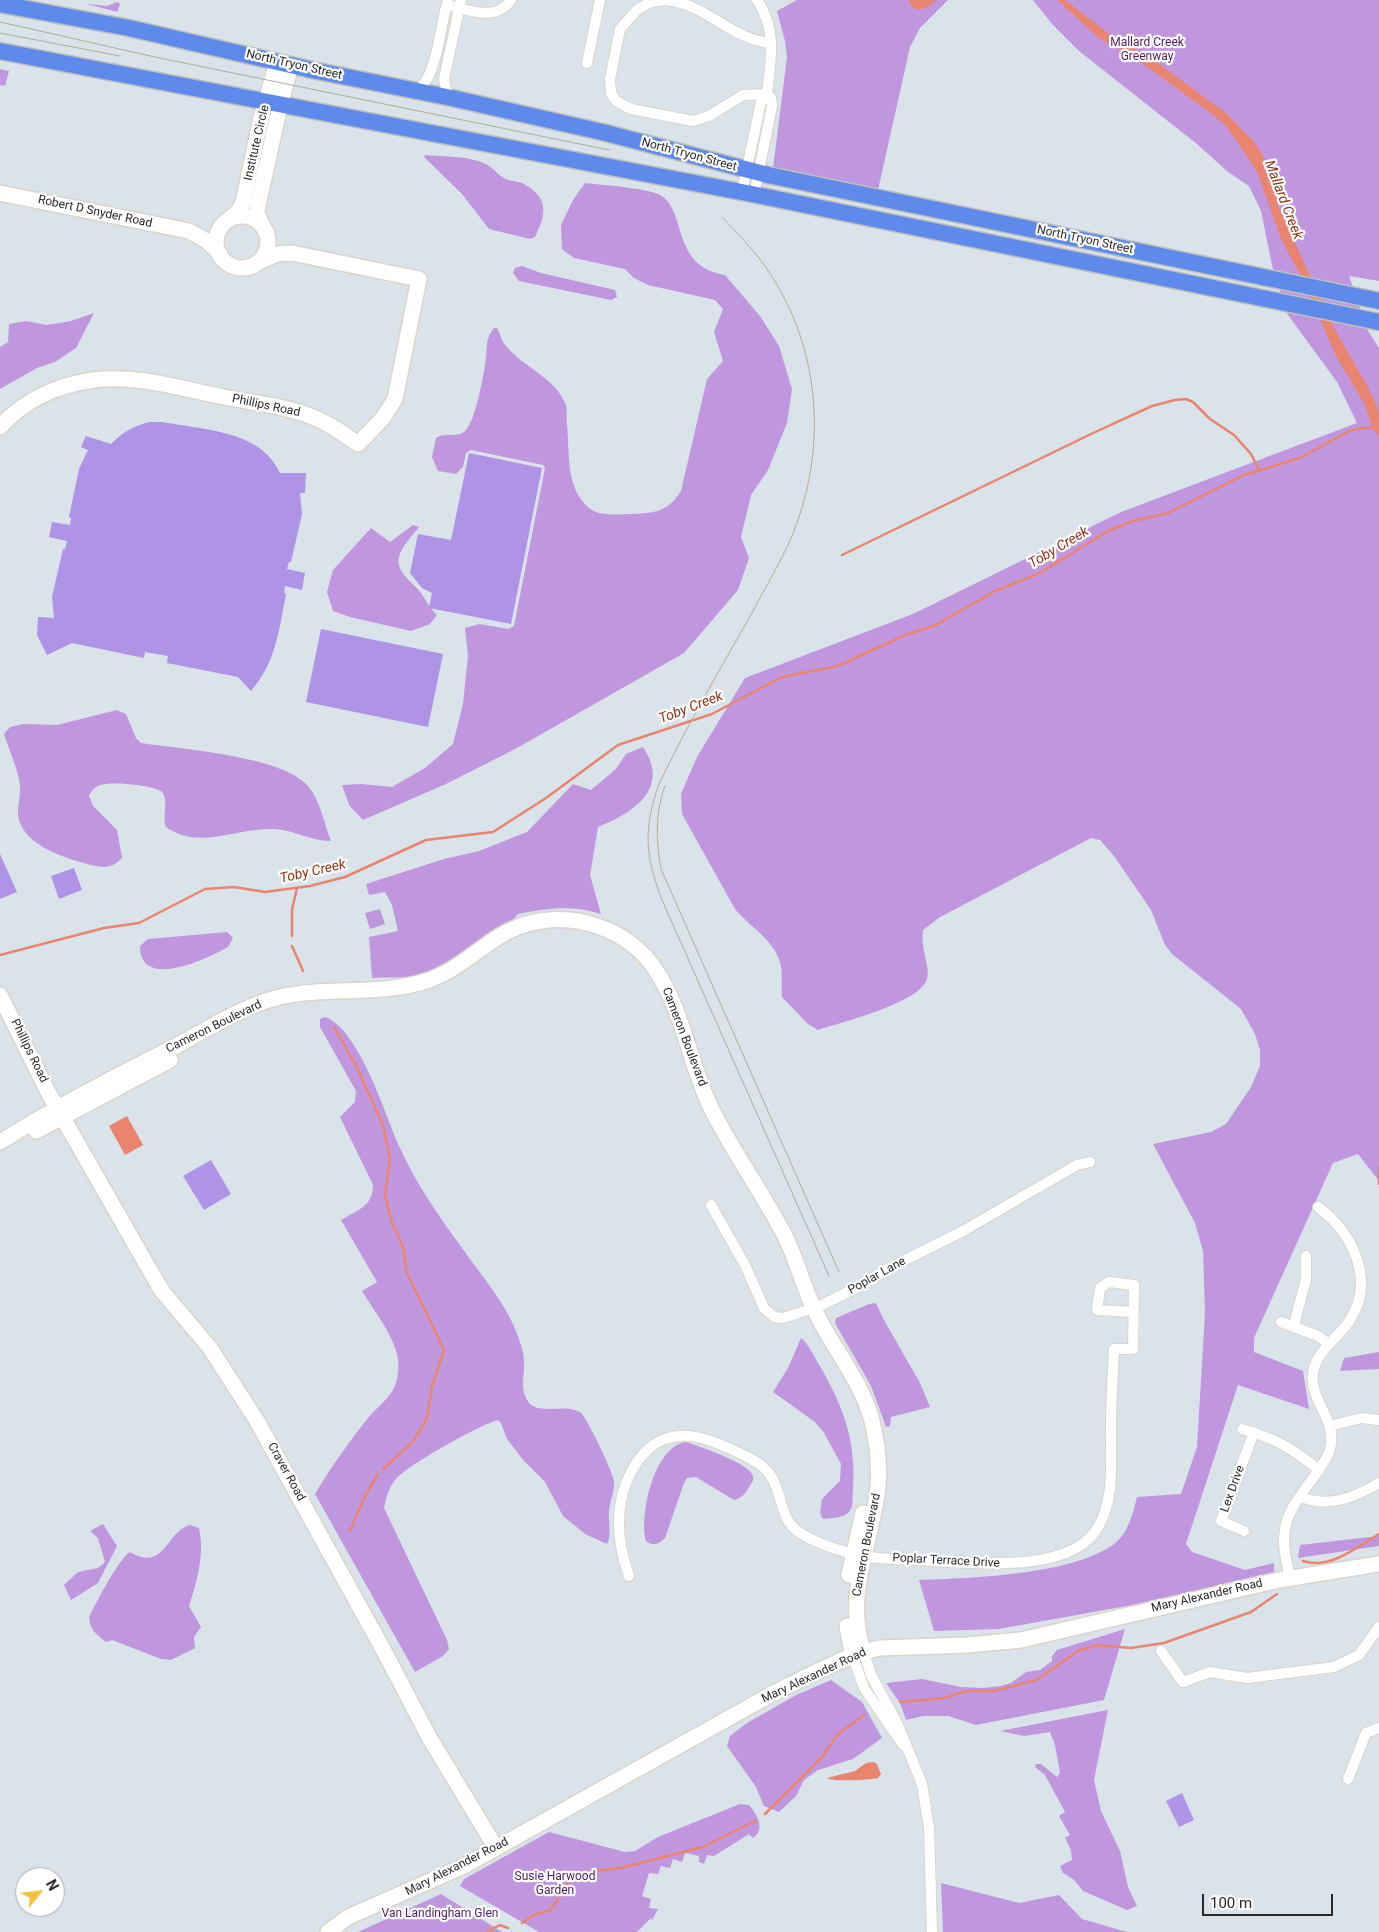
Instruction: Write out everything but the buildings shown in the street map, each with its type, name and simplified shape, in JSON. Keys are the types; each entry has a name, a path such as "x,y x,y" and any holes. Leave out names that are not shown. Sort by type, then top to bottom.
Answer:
{"main road":[{"name":"North Tryon Street","path":"0,4 129,28 284,63 418,90 602,132 753,172 1379,300"},
{"name":"North Tryon Street","path":"0,51 273,104 431,131 748,193 1371,321"}],"street":[{"path":"418,90 425,84 431,72 447,3 460,4 493,14 504,8 511,0"},
{"path":"587,63 600,0"},
{"path":"767,94 743,95 709,116 693,121 631,109 616,101 611,93 610,78 620,29 638,9 651,2 666,0 702,11 745,38 771,43"},
{"path":"748,193 772,106 771,98 767,94 771,43 768,18 757,0"},
{"path":"452,98 446,90 444,79 460,4"},
{"name":"Institute Circle","path":"220,254 217,237 227,220 238,212 243,202 284,63"},
{"name":"Institute Circle","path":"259,262 267,248 268,240 258,213 258,205 273,104"},
{"name":"Robert D Snyder Road","path":"0,193 189,232 208,241 220,254"},
{"path":"227,220 247,216 263,227 278,245 292,253"},
{"name":"Robert D Snyder Road","path":"189,232 205,230 227,220"},
{"path":"220,254 228,263 239,267 251,266 277,254 292,253"},
{"name":"Phillips Road","path":"0,427 22,407 52,390 86,381 116,379 145,382 296,412 328,424 358,444 383,418 395,399 419,279 292,253"},
{"name":"Cameron Boulevard","path":"0,1142 252,1017 293,1004 398,996 427,990 464,974 512,939 532,932 554,928 576,930 606,939 625,952 641,966 658,994 701,1096 780,1246 808,1310 850,1390 866,1435 869,1461 868,1487 858,1554 846,1605 867,1692 893,1733 906,1747 922,1784 926,1804 932,1932"},
{"name":"Phillips Road","path":"0,995 61,1113"},
{"name":"Cameron Boulevard","path":"0,1152 61,1113"},
{"name":"Craver Road","path":"61,1113 162,1292 213,1352 266,1436 384,1650 429,1737 496,1848"},
{"name":"Poplar Lane","path":"711,1204 739,1252 766,1312 778,1318 808,1310 942,1242 1076,1165 1090,1162"},
{"path":"1290,1578 1284,1555 1283,1530 1290,1510 1319,1470 1330,1450 1330,1426 1316,1398 1312,1379 1316,1362 1353,1314 1359,1293 1360,1279 1354,1250 1346,1233 1318,1207"},
{"path":"1294,1325 1306,1279 1306,1256"},
{"name":"Poplar Terrace Drive","path":"630,1576 621,1548 619,1526 625,1486 634,1467 645,1452 658,1442 676,1436 700,1438 757,1462 775,1481 785,1516 795,1530 812,1539 858,1554 1007,1564 1064,1552 1093,1534 1104,1514 1110,1493 1114,1349 1133,1349 1133,1312"},
{"path":"1281,1322 1294,1325 1318,1336 1329,1344"},
{"path":"1330,1426 1361,1418 1379,1420"},
{"path":"1242,1429 1254,1432 1294,1449 1319,1470"},
{"name":"Lex Drive","path":"1244,1531 1221,1521 1254,1432"},
{"path":"1300,1496 1318,1502 1329,1501 1354,1496 1379,1483"},
{"name":"Mary Alexander Road","path":"328,1932 348,1917 437,1880 770,1695 858,1655 881,1648 975,1645 1021,1640 1290,1578 1379,1564"},
{"path":"1161,1651 1183,1682 1213,1672 1251,1678 1340,1665 1359,1655 1379,1627"},
{"path":"1348,1779 1366,1733 1379,1728"}],"green space":[{"path":"797,0 948,0 920,28 910,47 878,190 773,168 787,57 777,11"},
{"name":"Mallard Creek Greenway","path":"1033,0 1379,0 1379,281 1349,276 1368,331 1379,348 1379,1181 1358,1154 1333,1163 1254,1338 1254,1352 1303,1371 1309,1409 1238,1385 1186,1544 1192,1552 1245,1570 1274,1563 1274,1572 1143,1603 999,1629 934,1631 919,1580 1020,1573 1073,1562 1096,1554 1119,1540 1129,1523 1137,1497 1181,1494 1197,1447 1205,1313 1203,1251 1195,1223 1153,1144 1211,1132 1226,1124 1251,1087 1260,1066 1260,1050 1255,1034 1241,1009 1172,954 1165,945 1151,910 1114,856 1100,840 1091,838 940,917 923,930 922,937 928,974 921,988 910,996 896,1004 861,1017 818,1030 808,1024 782,997 781,970 777,954 772,946 735,909 682,814 681,794 697,757 745,678 913,614 1121,512 1357,423 1337,382 1288,315 1272,265 1261,211 1249,186 1228,172 1197,144 1079,51 1052,24"},
{"path":"117,2 120,4 117,12 87,4 107,6"},
{"path":"0,69 9,71 5,86 0,85"},
{"path":"425,155 458,157 482,162 506,179 522,183 531,188 541,200 543,206 542,220 535,237 530,239 489,229 462,194 424,157"},
{"path":"585,183 643,190 658,194 667,201 673,211 687,249 695,260 707,269 725,275 760,316 779,346 792,389 787,423 768,470 751,495 741,537 749,558 738,590 684,653 517,748 446,784 363,820 349,805 342,785 361,784 392,787 425,768 453,744 463,704 468,656 465,628 480,624 508,629 514,626 545,468 543,465 471,450 466,453 463,467 456,474 438,471 432,457 436,438 443,435 462,433 473,417 485,365 488,338 491,331 497,328 509,350 545,378 560,394 565,403 572,480 581,500 589,508 598,513 610,514 655,512 671,503 681,491 707,379 723,361 714,332 723,309 715,300 648,285 634,278 625,269 574,258 562,249 561,225 573,200"},
{"path":"522,266 541,273 615,290 617,297 611,300 519,281 513,273 515,268"},
{"path":"94,313 76,348 55,362 37,368 0,389 0,347 8,342 9,324 26,321 47,325 71,321"},
{"path":"413,525 419,527 402,549 399,563 403,573 437,615 430,624 411,631 350,617 333,611 327,592 333,570 371,528 390,542"},
{"path":"117,710 126,714 136,738 141,743 229,755 276,767 294,775 307,785 315,797 331,841 274,829 260,829 205,838 179,834 166,827 165,799 162,792 151,787 113,783 98,786 89,796 93,806 117,830 122,858 118,862 113,865 99,867 46,849 29,836 19,820 19,779 4,734 10,727 23,724 57,725"},
{"path":"643,747 651,762 653,775 650,787 644,798 624,814 598,827 590,875 601,914 580,909 560,908 518,914 513,920 431,971 407,977 372,978 369,937 398,931 392,905 385,892 369,895 366,884 444,859 479,851 527,832 573,784 591,790 616,769 626,754"},
{"path":"380,909 385,924 370,929 365,913"},
{"path":"227,932 233,938 228,947 191,964 162,969 151,967 143,959 140,946 148,939"},
{"path":"325,1017 337,1025 349,1038 360,1055 413,1174 438,1214 506,1310 516,1331 523,1353 523,1384 526,1398 537,1408 567,1409 581,1413 589,1424 614,1481 609,1511 610,1532 607,1544 585,1534 563,1516 545,1482 524,1461 507,1439 498,1420 444,1446 396,1479 388,1492 384,1508 447,1640 449,1649 443,1656 415,1672 315,1494 354,1436 392,1391 397,1380 398,1365 396,1350 392,1341 362,1291 377,1282 341,1220 367,1203 373,1185 340,1117 355,1102 356,1091 320,1027 320,1019"},
{"path":"876,1303 920,1383 930,1407 891,1417 890,1426 886,1427 871,1386 835,1323 836,1318 869,1304"},
{"path":"801,1338 811,1351 836,1396 847,1425 852,1455 852,1504 851,1510 847,1514 837,1517 823,1519 820,1513 822,1499 840,1481 841,1464 824,1433 815,1422 773,1392 788,1368"},
{"path":"1379,1352 1379,1369 1340,1371 1344,1358"},
{"path":"686,1442 742,1465 753,1476 753,1481 743,1495 734,1500 696,1477 687,1478 665,1538 658,1543 652,1544 646,1541 644,1529 647,1499 651,1483 665,1455 675,1446"},
{"path":"103,1524 117,1546 98,1583 71,1600 64,1585 78,1572 98,1568 105,1562 98,1538 90,1531"},
{"path":"190,1525 199,1528 201,1538 201,1557 189,1606 201,1627 194,1637 195,1648 171,1660 161,1659 112,1640 106,1642 99,1637 91,1625 89,1617 125,1556 130,1552 142,1557 151,1557 158,1554 175,1535"},
{"path":"1379,1536 1379,1546 1298,1558 1300,1545"},
{"path":"1125,1629 1104,1700 976,1725 948,1716 923,1716 906,1720 900,1703 886,1683 922,1679 961,1687 983,1688 1000,1686 1011,1683 1026,1672 1040,1670 1052,1661 1052,1656 1057,1650"},
{"path":"831,1680 862,1702 882,1738 853,1759 818,1770 804,1780 796,1796 779,1812 764,1806 756,1787 727,1746 730,1736 747,1723 796,1695"},
{"path":"1108,1710 1094,1780 1101,1811 1120,1851 1128,1887 1137,1906 1127,1910 1083,1891 1074,1880 1063,1873 1060,1866 1072,1860 1071,1850 1065,1838 1070,1835 1059,1816 1065,1812 1045,1775 1035,1767 1036,1764 1041,1764 1057,1777 1060,1773 1055,1745 1050,1732 1024,1736 1000,1731"},
{"name":"Susie Harwood Garden","path":"740,1804 749,1805 755,1813 760,1826 757,1834 753,1838 749,1834 714,1856 707,1855 704,1864 699,1862 699,1856 685,1853 682,1862 673,1859 670,1868 661,1866 658,1874 649,1873 642,1896 651,1899 649,1908 658,1909 652,1920 651,1918 637,1932 539,1932 460,1886 464,1879 549,1832 625,1852 635,1851 658,1837"},
{"path":"941,1883 1019,1903 1059,1895 1082,1919 1127,1932 943,1932"},
{"name":"Van Landingham Glen","path":"441,1894 502,1932 358,1932"}],"shaded area":[{"path":"908,0 936,0 926,8 917,10 912,7"},
{"path":"1057,0 1065,0 1117,40 1150,57 1227,114 1256,144 1270,169 1278,206 1333,326 1368,387 1379,411 1379,435 1374,431 1364,403 1336,356 1304,282 1281,239 1258,174 1225,125 1139,61 1099,38"},
{"path":"150,422 163,422 229,434 259,448 271,459 280,473 306,473 305,493 300,493 302,514 291,562 289,562 287,569 305,573 302,590 285,586 284,593 286,594 275,645 266,669 251,691 238,677 167,663 168,656 145,652 144,658 72,643 47,655 37,635 38,617 54,618 52,597 63,549 65,549 67,541 49,537 52,522 70,525 71,518 69,517 79,469 88,450 81,447 86,436 111,444 129,430"},
{"path":"469,453 542,468 511,624 429,608 432,593 422,588 410,573 418,534 451,540"},
{"path":"321,629 443,654 428,727 306,702"},
{"path":"0,854 17,892 0,899"},
{"path":"74,868 82,890 59,899 51,876"},
{"path":"127,1116 143,1145 125,1155 109,1126"},
{"path":"211,1160 231,1194 204,1210 183,1176"},
{"path":"874,1762 877,1764 881,1774 878,1778 843,1780 827,1778 855,1771 866,1763"},
{"path":"1182,1793 1194,1820 1179,1827 1166,1801"}],"waterway":[{"path":"842,555 1091,434 1152,406 1175,400 1186,399 1193,402 1210,419 1234,435 1251,454 1259,470"},
{"name":"Toby Creek","path":"0,955 104,928 139,923 205,889 234,887 265,892 310,886 345,877 426,840 493,832 546,798 618,745 712,714 782,677 838,666 903,636 936,625 995,591 1038,574 1108,531 1133,521 1168,513 1244,475 1300,458 1351,430 1379,426"},
{"path":"292,936 292,910 297,888"},
{"path":"292,946 303,971"},
{"path":"334,1027 357,1067 383,1126 390,1159 385,1196 392,1223 403,1247 407,1273 444,1350 432,1386 427,1418 413,1442 383,1469"},
{"path":"1379,1167 1379,1184"},
{"path":"350,1531 366,1494 378,1474"},
{"path":"1303,1561 1313,1563 1333,1560 1352,1551 1379,1534"},
{"path":"900,1702 944,1698 966,1691 994,1691 1037,1680 1078,1651 1097,1645 1131,1648 1164,1643 1251,1612 1277,1594"},
{"path":"765,1814 823,1756 838,1734 864,1715"},
{"path":"522,1923 534,1915 551,1910 571,1879 591,1871 621,1868 703,1847 755,1821"},
{"path":"486,1932 500,1925 508,1928"}],"tram line":[{"path":"0,22 155,57 609,150"},
{"path":"0,33 120,56"},
{"path":"723,218 759,258 779,288 794,319 805,352 812,385 813,454 807,489 788,546 693,718 659,784 648,829 649,856 662,900 829,1276"},
{"path":"665,786 659,806 657,827 661,869 839,1272"}],"water label":[{"name":"Mallard Creek","path":"1283,200"}]}
